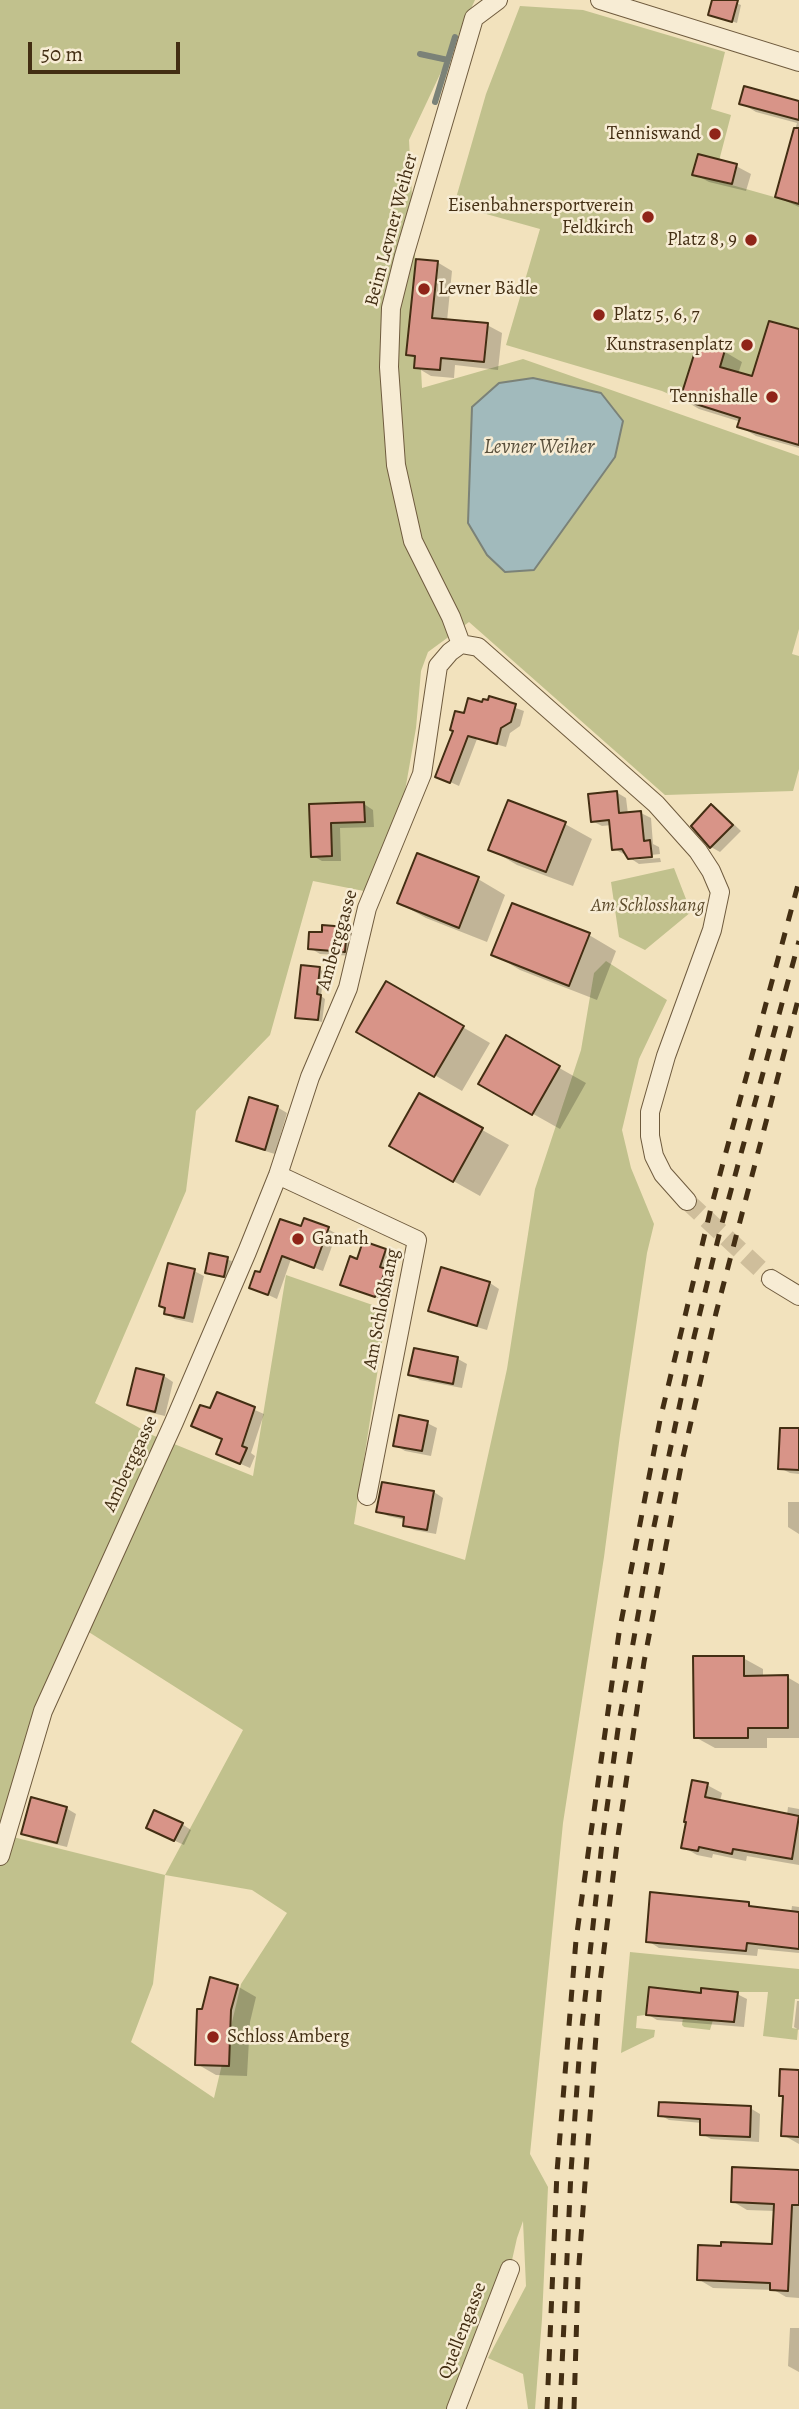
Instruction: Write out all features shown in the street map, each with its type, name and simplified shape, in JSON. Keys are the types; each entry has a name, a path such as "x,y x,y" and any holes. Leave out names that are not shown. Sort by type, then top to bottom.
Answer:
{"street":[{"name":"Beim Levner Weiher","path":"461,644 451,617 413,541 396,465 389,367 391,308 474,18 498,0"},
{"path":"600,0 799,62"},
{"name":"Amberggasse","path":"0,1856 43,1711 174,1422 278,1175 310,1077 348,988 367,908 422,774 438,666 461,644"},
{"path":"461,644 478,647 656,804 698,851 720,892 712,930 666,1056 650,1112 650,1136 654,1156 663,1174 687,1201"},
{"name":"Am Schloßhang","path":"278,1175 417,1240 367,1496"},
{"path":"771,1279 799,1296"},
{"name":"Quellengasse","path":"456,2409 510,2269"}],"green space":[{"path":"0,0 475,0 409,140 422,388 523,359 799,456 799,629 792,654 799,656 799,769 793,791 665,795 469,622 428,652 421,671 416,728 405,791 364,891 313,881 270,1035 196,1111 186,1191 95,1403 152,1435 253,1476 286,1275 387,1310 354,1524 465,1560 507,1369 535,1189 581,1050 594,973 606,961 667,1000 639,1059 622,1130 631,1168 654,1224 647,1253 563,1823 530,2154 548,2187 535,2409 528,2409 523,2374 488,2358 526,2286 523,2221 510,2269 456,2409 0,2409","holes":["73,1622 243,1730 165,1875 5,1835 38,1700","165,1875 252,1890 287,1913 241,1984 214,2098 131,2042 153,1984"]},
{"name":"Eisenbahnersportverein Feldkirch","path":"520,6 583,10 725,52 711,109 731,115 714,180 799,204 799,445 737,427 739,418 662,391 506,345 540,229 454,205 486,94"},
{"name":"Am Schlosshang","path":"674,868 691,912 645,950 619,937 611,882"},
{"path":"630,1952 799,1969 799,1999 795,1999 792,2028 798,2029 797,2040 763,2036 768,1992 701,1988 698,2018 713,2020 710,2030 684,2027 684,2009 673,2008 675,1990 650,1987 645,2015 637,2016 636,2028 655,2030 654,2037 621,2053"}],"water":[{"name":"Levner Weiher","path":"533,378 601,393 623,421 615,457 534,570 505,572 487,555 468,523 472,407 499,383"}],"building":[{"path":"712,0 738,0 732,22 708,15"},
{"path":"744,86 799,101 799,120 739,104"},
{"path":"794,128 799,128 799,204 775,197"},
{"path":"698,154 737,164 732,184 692,175"},
{"name":"Levner Bädle","path":"416,259 438,261 432,318 488,323 484,362 441,358 440,370 414,368 415,356 406,355"},
{"name":"Tennishalle","path":"769,321 799,329 799,445 737,427 740,418 680,399 698,342 725,350 720,367 752,376"},
{"path":"489,696 516,704 511,722 501,728 497,744 468,736 450,783 435,777 453,731 450,730 455,711 464,713 468,698 482,702 483,699 488,700"},
{"path":"617,791 619,813 641,811 644,841 650,840 652,857 628,859 622,849 612,850 609,820 591,822 588,794"},
{"path":"508,800 566,822 546,872 488,850"},
{"path":"364,802 365,822 331,823 332,856 311,857 309,804"},
{"path":"711,804 733,825 710,848 691,826"},
{"path":"417,853 479,877 459,928 397,903"},
{"path":"512,903 590,933 569,986 491,955"},
{"path":"322,925 347,927 345,952 308,949 309,932 322,932"},
{"path":"301,965 320,967 318,1020 295,1018"},
{"path":"386,981 464,1026 434,1077 356,1032"},
{"path":"506,1035 560,1066 532,1115 478,1084"},
{"path":"419,1093 483,1128 453,1182 389,1146"},
{"path":"249,1097 278,1106 265,1150 236,1141"},
{"name":"Ganath","path":"304,1218 329,1227 314,1268 282,1256 268,1295 249,1288 255,1271 260,1272 280,1219 301,1226"},
{"path":"363,1241 386,1249 380,1267 386,1269 375,1297 340,1285 350,1256 357,1259"},
{"path":"209,1253 228,1257 224,1277 205,1273"},
{"path":"168,1263 195,1269 184,1318 164,1314 165,1308 159,1306"},
{"path":"441,1267 490,1282 477,1326 428,1311"},
{"path":"414,1348 458,1357 453,1384 408,1375"},
{"path":"136,1368 164,1375 155,1412 127,1405"},
{"path":"217,1392 255,1407 242,1446 247,1448 240,1464 216,1454 222,1439 191,1426 200,1405 210,1408"},
{"path":"399,1415 428,1421 422,1451 393,1446"},
{"path":"780,1428 799,1428 799,1470 778,1469"},
{"path":"382,1482 434,1491 427,1530 403,1526 404,1517 376,1512"},
{"path":"693,1656 744,1656 744,1676 788,1675 788,1728 748,1728 748,1738 694,1738"},
{"path":"692,1780 708,1783 705,1797 799,1816 792,1859 733,1849 732,1854 699,1847 698,1851 681,1848"},
{"path":"31,1797 67,1807 57,1843 21,1834"},
{"path":"154,1810 183,1823 174,1841 146,1828"},
{"path":"650,1892 749,1902 749,1906 799,1912 799,1949 747,1943 746,1951 646,1942"},
{"name":"Schloss Amberg","path":"210,1977 238,1985 231,2010 229,2066 195,2065 197,2009 202,2009"},
{"path":"649,1987 701,1993 701,1988 738,1992 734,2022 646,2015"},
{"path":"780,2069 799,2070 799,2137 781,2136 783,2096 779,2096"},
{"path":"659,2102 751,2106 750,2137 700,2135 700,2119 658,2116"},
{"path":"732,2167 799,2170 799,2205 792,2205 788,2291 770,2290 770,2283 697,2280 698,2245 721,2246 721,2242 772,2244 774,2204 731,2202"}],"waterway":[{"path":"435,102 455,37"},
{"path":"420,54 448,60"}],"tunnel":[{"path":"687,1201 771,1279"}],"railway":[{"path":"547,2409 557,2172 576,1940 619,1633 660,1420 712,1204 799,881"},
{"path":"560,2409 580,2045 602,1843 619,1722 653,1531 694,1337 799,941"},
{"path":"574,2409 578,2277 600,1982 644,1662 682,1461 716,1313 799,996"}],"place":[{"name":"Tenniswand","path":"715,134"},
{"name":"Eisenbahnersportverein Feldkirch","path":"648,217"},
{"name":"Platz 8, 9","path":"751,240"},
{"name":"Levner Bädle","path":"424,289"},
{"name":"Platz 5, 6, 7","path":"599,315"},
{"name":"Kunstrasenplatz","path":"747,345"},
{"name":"Tennishalle","path":"772,397"},
{"name":"Ganath","path":"298,1239"},
{"name":"Schloss Amberg","path":"213,2037"}]}
